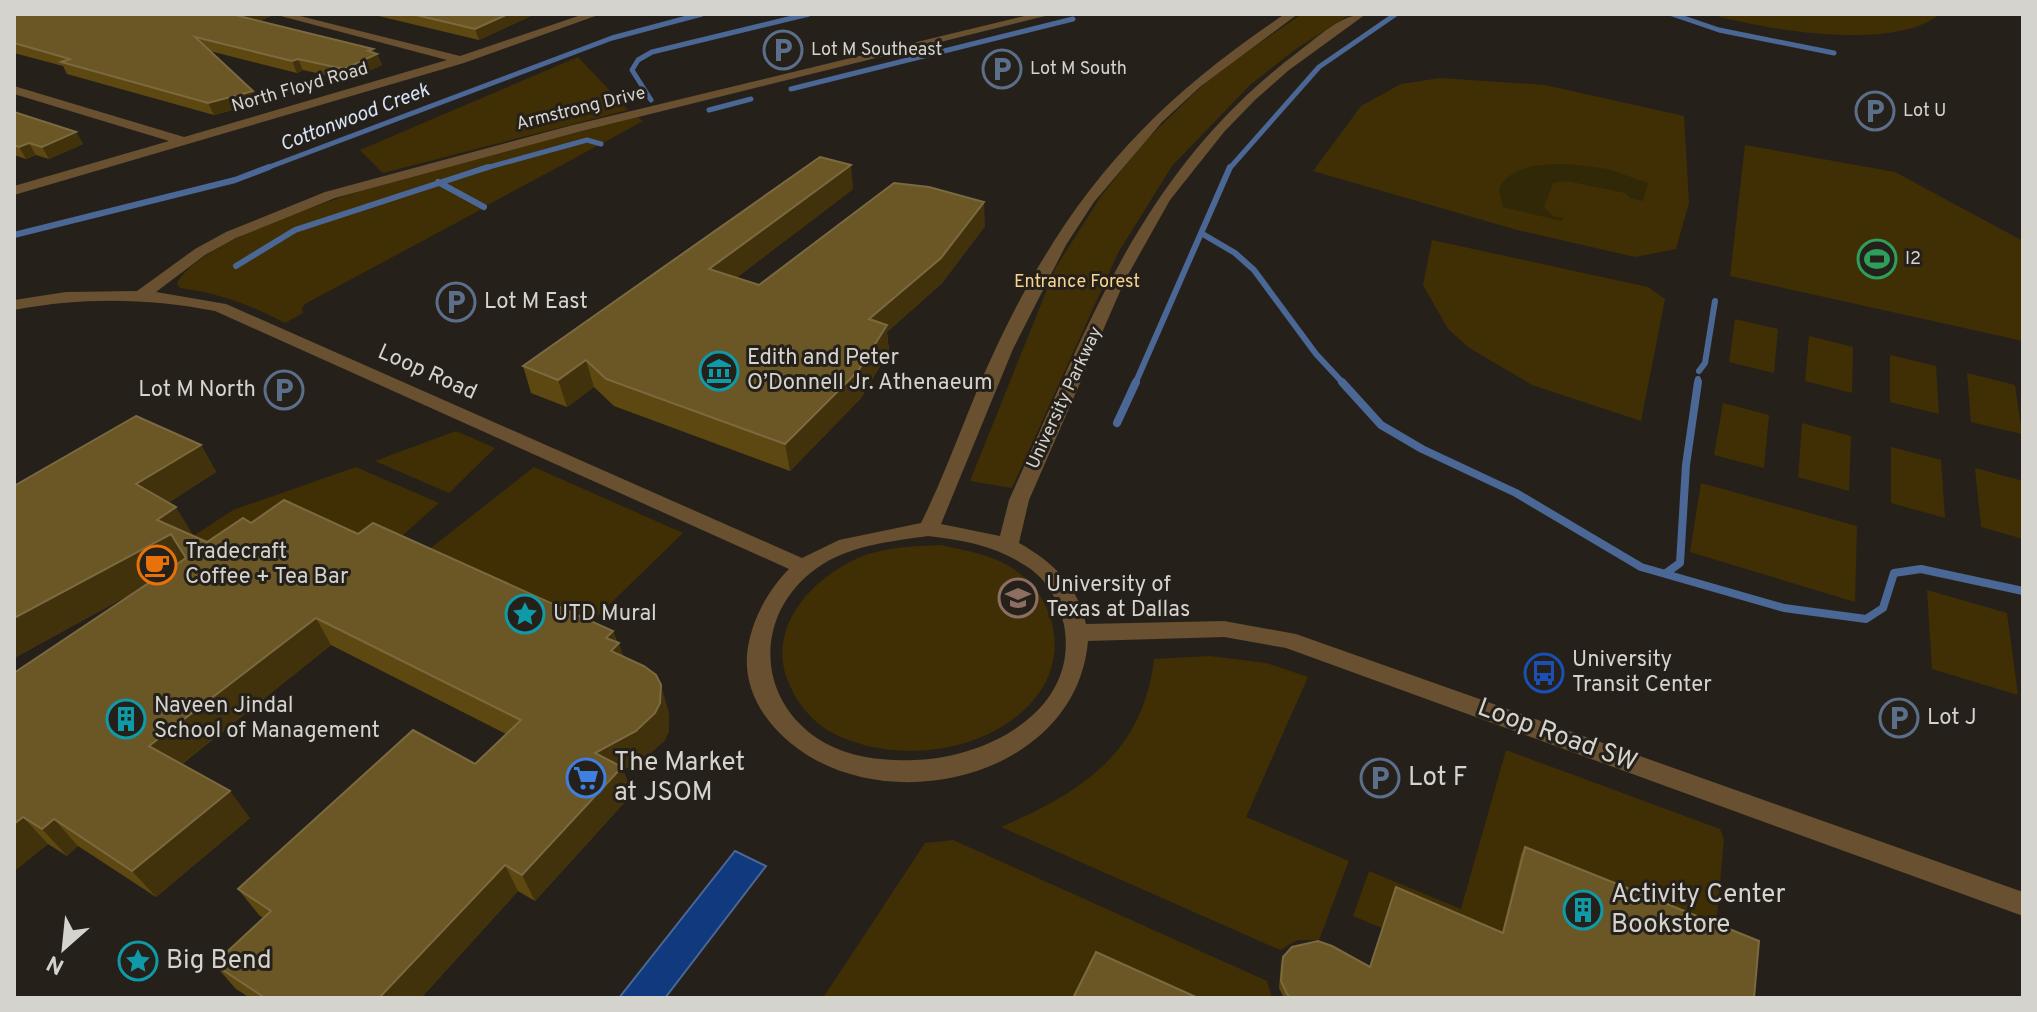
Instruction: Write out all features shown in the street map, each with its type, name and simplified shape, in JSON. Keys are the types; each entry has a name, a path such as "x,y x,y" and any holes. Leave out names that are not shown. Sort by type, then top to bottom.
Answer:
{"street":[{"path":"279,14 460,60"},
{"name":"North Floyd Road","path":"14,191 460,60 595,14"},
{"name":"Armstrong Drive","path":"144,293 200,252 231,235 330,195 503,147 1047,14"},
{"path":"928,529 949,488 1004,350 1048,262 1088,197 1121,156 1205,73 1292,14"},
{"name":"University Parkway","path":"1008,546 1019,500 1117,280 1133,248 1184,168 1224,121 1270,77 1307,47 1360,14"},
{"path":"14,90 183,141"},
{"name":"Loop Road","path":"14,305 96,295 144,293 179,298 232,312 804,567"},
{"path":"928,529 965,533 1008,546 1042,568 1067,598 1079,633 1076,671 1056,709 1020,741 971,763 916,772 873,769 833,757 800,738 766,698 757,652 771,608 804,567 838,549 877,535 928,529"},
{"name":"Loop Road SW","path":"1079,633 1224,629 1288,640 2023,904"}],"green space":[{"name":"Entrance Forest","path":"1302,14 1351,14 1296,49 1250,85 1172,166 1118,253 1012,488 970,481 1056,267 1101,196 1145,141 1214,74"},
{"path":"1710,14 1940,14 1919,26 1862,35 1795,31"},
{"path":"578,57 628,110 383,173 360,150"},
{"path":"1440,78 1545,85 1684,116 1689,203 1676,249 1635,257 1517,230 1313,171 1361,106 1401,84"},
{"path":"638,117 643,121 603,143 589,140 599,145 486,206 472,203 482,209 305,304 303,313 285,323 234,301 180,288 177,283 205,256 254,230 318,205 464,161"},
{"name":"I2","path":"1745,145 1895,172 2023,241 2023,341 1730,276"},
{"path":"1432,240 1648,287 1665,299 1641,421 1532,385 1468,347 1448,329 1423,285"},
{"path":"1735,319 1778,329 1774,373 1729,362"},
{"path":"1809,336 1853,347 1852,393 1805,381"},
{"path":"1890,355 1936,366 1939,414 1890,402"},
{"path":"1967,373 2015,385 2022,434 1971,422"},
{"path":"1723,403 1769,415 1764,468 1714,455"},
{"path":"1802,423 1851,436 1849,491 1798,477"},
{"path":"456,431 495,448 449,493 375,461"},
{"path":"1891,447 1941,460 1945,518 1891,503"},
{"path":"356,467 439,503 386,550 175,548 233,510"},
{"path":"534,467 683,533 576,637 413,562"},
{"path":"1975,468 2023,481 2023,539 1981,527"},
{"path":"1701,483 1857,526 1855,602 1690,552"},
{"path":"941,545 980,554 1007,565 1040,595 1048,610 1055,643 1048,677 1039,693 1020,714 997,730 942,748 912,751 883,749 829,731 801,706 783,666 787,627 796,610 823,580 858,558 888,549"},
{"path":"1927,590 2007,613 2018,695 1932,669"},
{"path":"1210,656 1266,663 1308,677 1246,817 1349,861 1319,940 1298,940 1280,950 1001,827 1058,799 1104,765 1137,720 1148,692 1154,659"},
{"path":"1506,750 1720,829 1724,840 1716,926 1521,855 1500,940 1394,894 1382,928 1353,916 1369,871 1461,909"},
{"path":"953,840 1267,981 1272,998 823,998 925,843"}],"sand":[{"path":"1567,164 1608,169 1648,183 1643,201 1630,198 1625,193 1567,181 1553,183 1544,207 1552,216 1563,218 1561,221 1503,207 1499,189 1511,175 1538,166"}],"water":[{"path":"735,851 766,866 665,998 619,998"}],"building":[{"path":"14,14 244,14 239,16 373,49 368,51 377,54 344,69 298,59 292,61 195,37 253,91 208,103 61,62 70,59 14,43"},
{"path":"412,14 508,14 475,29"},
{"path":"14,112 76,132 42,147 29,143 19,147 14,145"},
{"path":"820,157 851,165 709,269 759,285 894,183 929,187 984,202 941,258 869,319 887,325 858,371 785,444 606,379 586,360 558,380 523,366"},
{"name":"Naveen Jindal School of Management","path":"136,416 201,445 136,484 176,507 157,520 207,542 243,518 251,523 284,500 358,534 373,523 613,631 606,638 619,643 611,651 644,666 656,675 661,685 660,703 655,713 636,731 595,753 622,767 522,875 505,865 379,998 265,998 214,964 271,911 238,889 413,730 475,764 521,720 316,618 149,746 230,791 132,871 54,819 42,829 23,817 14,824 14,673 186,558 171,534 14,618 14,486"},
{"name":"Activity Center Bookstore","path":"1525,847 1759,941 1754,998 1291,998 1287,994 1281,981 1283,957 1292,947 1318,941 1370,967 1396,887 1503,933"},
{"path":"1096,952 1198,998 1073,998"}],"waterway":[{"name":"Cottonwood Creek","path":"264,169 612,38 702,14"},
{"path":"651,100 632,70 638,60 652,52 809,14"},
{"path":"1229,169 1319,67 1396,14"},
{"path":"1672,14 1719,30 1834,53"},
{"path":"791,89 1073,19"},
{"path":"709,110 751,99"},
{"path":"482,169 587,140 601,144"},
{"name":"Cottonwood Creek","path":"14,235 235,180 269,167"},
{"path":"440,183 488,167"},
{"path":"1201,233 1229,169"},
{"path":"236,266 295,230 440,183"},
{"path":"440,183 484,207"},
{"path":"1135,384 1201,233"},
{"path":"1201,233 1235,253 1254,270 1316,354 1344,384"},
{"path":"1699,371 1705,363 1715,301"},
{"path":"1117,423 1136,382"},
{"path":"1342,382 1381,425 1422,449 1516,493 1641,567 1784,608 1866,619 1883,608 1894,573 1921,569 2023,591"},
{"path":"1666,573 1680,563 1686,465 1698,382"}],"place":[{"name":"Lot M Southeast","path":"783,50"},
{"name":"Lot M South","path":"1002,69"},
{"name":"Lot U","path":"1875,111"},
{"name":"I2","path":"1877,259"},
{"name":"Lot M East","path":"456,302"},
{"name":"Edith and Peter O’Donnell Jr. Athenaeum","path":"719,371"},
{"name":"Lot M North","path":"284,390"},
{"name":"Tradecraft Coffee + Tea Bar","path":"157,565"},
{"name":"University of Texas at Dallas","path":"1018,598"},
{"name":"UTD Mural","path":"525,614"},
{"name":"University Transit Center","path":"1544,673"},
{"name":"Lot J","path":"1899,718"},
{"name":"Naveen Jindal School of Management","path":"126,719"},
{"name":"The Market at JSOM","path":"586,778"},
{"name":"Lot F","path":"1380,778"},
{"name":"Activity Center Bookstore","path":"1583,910"},
{"name":"Big Bend","path":"138,961"}]}
